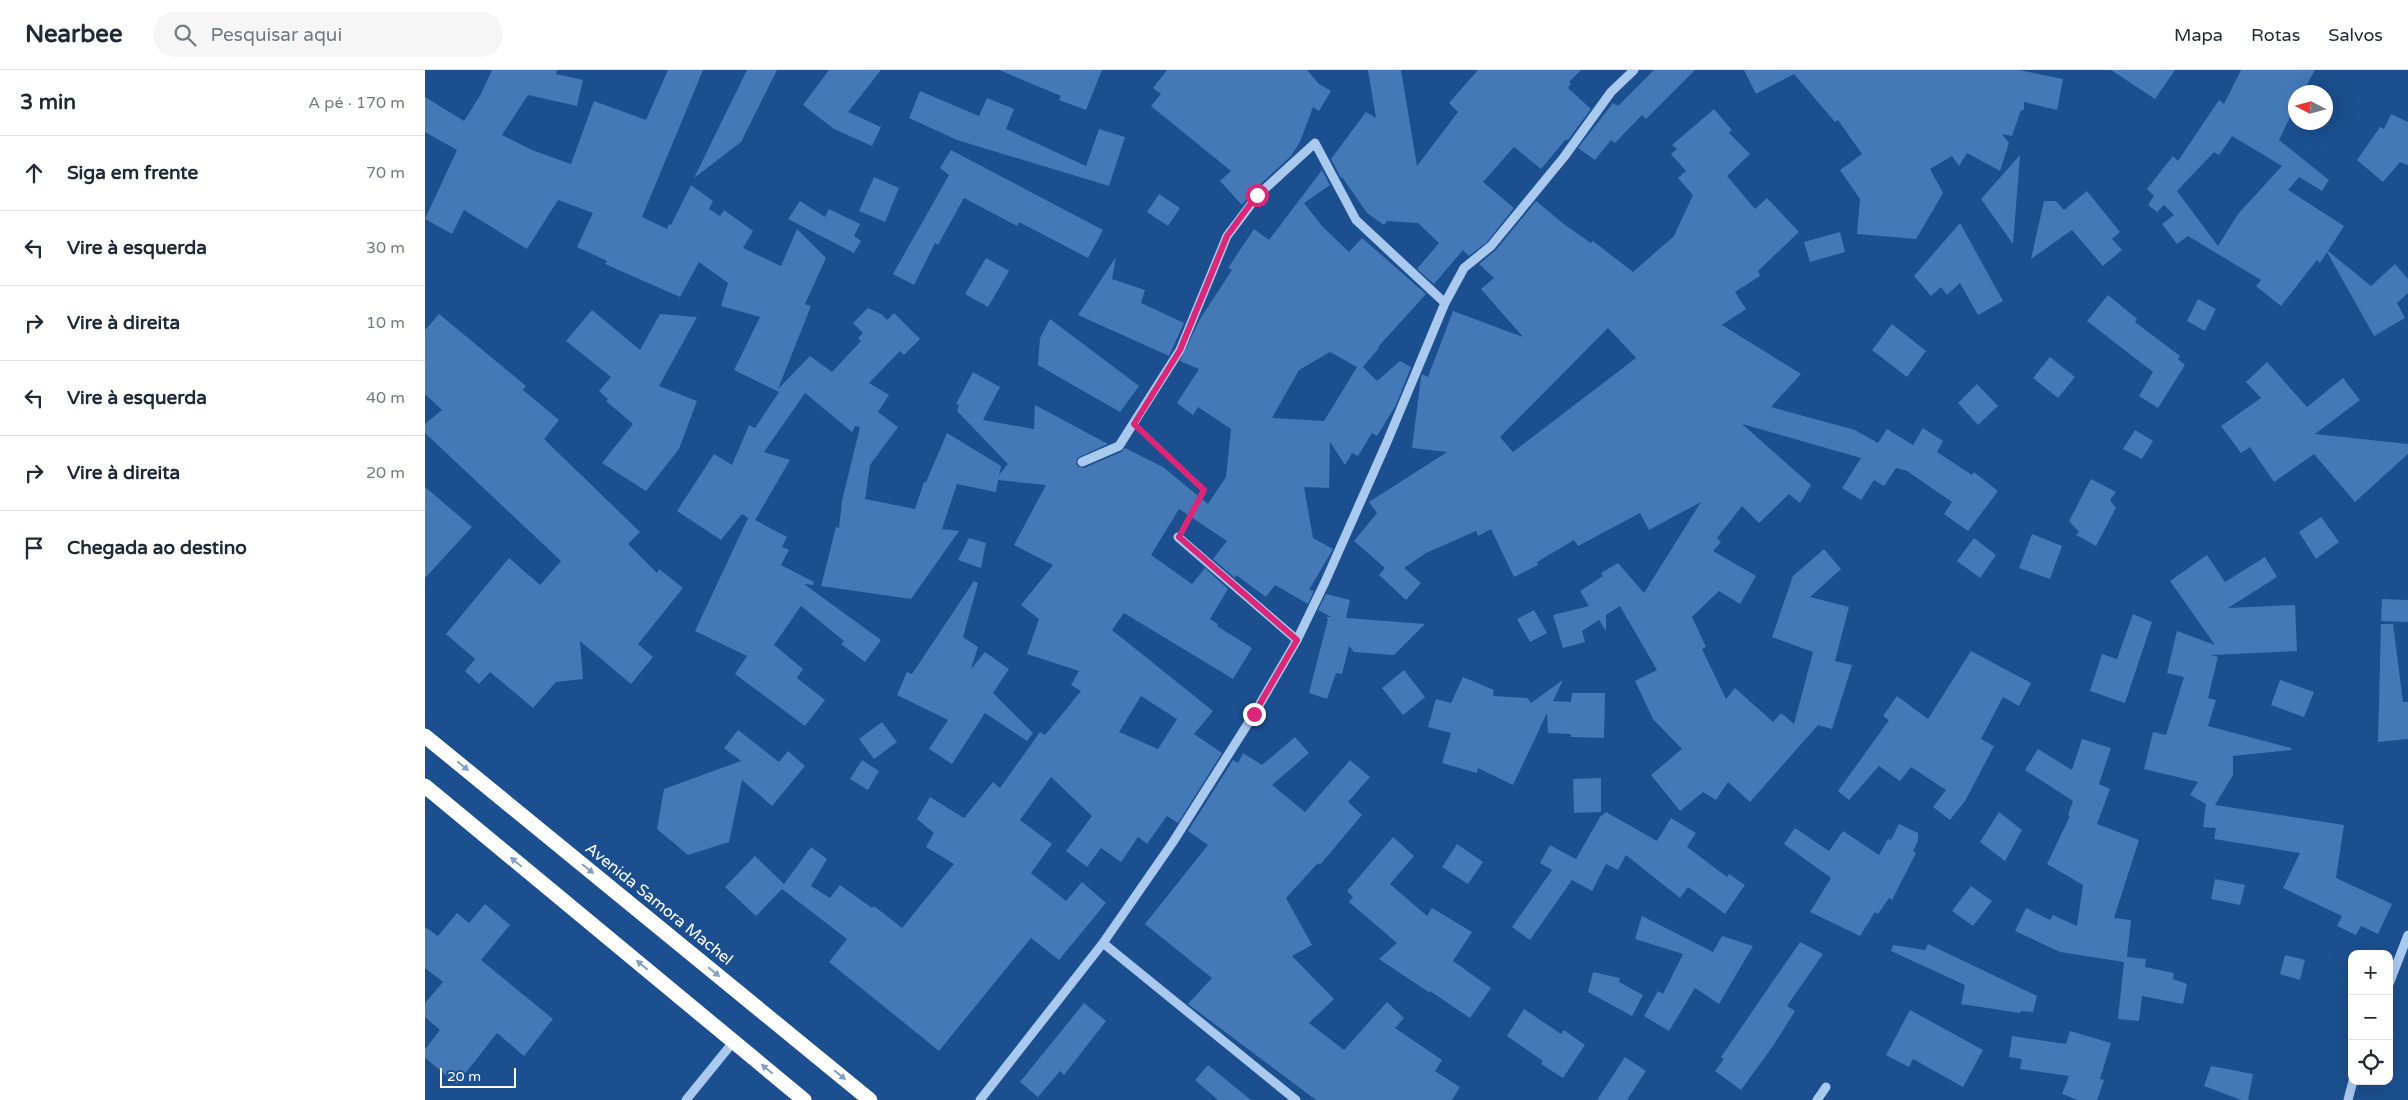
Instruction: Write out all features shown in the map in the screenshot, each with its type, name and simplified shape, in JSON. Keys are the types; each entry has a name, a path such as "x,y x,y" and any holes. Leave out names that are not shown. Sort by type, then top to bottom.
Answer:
{"highway":[{"name":"Avenida Samora Machel","path":"425,736 870,1100"},
{"path":"425,786 804,1100"}],"street":[{"path":"980,1100 1103,943 1179,834 1251,719 1297,640 1384,450 1445,303 1464,268 1491,246 1564,157 1611,92 1634,70"},
{"path":"1082,462 1119,446 1180,350 1227,236 1257,195 1315,142 1356,220 1445,303"},
{"path":"1179,537 1297,640"},
{"path":"2393,974 2408,935"},
{"path":"1103,943 1296,1100"},
{"path":"686,1100 734,1041"},
{"path":"2348,1100 2352,1085"},
{"path":"1817,1100 1826,1087"}],"path":[{"path":"1134,424 1204,490 1179,537"}],"building":[{"path":"492,70 557,70 556,74 583,80 577,106 528,95 502,135 532,150 571,164 594,101 646,120 668,70 703,70 642,217 667,229 669,224 671,225 691,185 713,201 709,209 720,216 724,210 753,231 743,248 781,266 797,229 826,258 805,304 811,306 778,389 810,356 832,372 861,341 858,338 863,333 853,323 868,308 881,314 887,320 894,313 920,339 904,355 900,351 869,383 889,395 878,412 898,427 870,465 865,499 915,509 924,482 926,482 947,433 1001,466 999,475 1008,464 957,411 959,405 956,404 973,372 1000,387 983,420 1034,429 1035,405 1108,444 1077,458 1076,464 1079,467 1084,468 1121,452 1125,448 1163,467 1208,504 1226,477 1231,429 1198,407 1193,415 1177,403 1199,369 1180,361 1200,319 1232,270 1228,268 1254,229 1269,240 1322,170 1330,185 1304,203 1322,226 1349,252 1362,238 1426,294 1378,347 1363,367 1377,381 1400,361 1411,367 1396,405 1377,436 1372,433 1358,456 1352,453 1345,465 1330,442 1329,488 1304,487 1313,538 1333,549 1309,590 1314,591 1308,604 1275,585 1266,597 1236,575 1235,578 1213,559 1227,541 1179,509 1151,555 1192,584 1205,568 1228,589 1210,619 1218,624 1217,626 1252,648 1233,679 1124,613 1112,630 1213,711 1194,734 1222,753 1178,823 1167,816 1147,844 1138,837 1121,862 1101,848 1087,867 1066,851 1092,816 1051,777 1020,820 1052,844 1031,873 1066,901 1082,882 1106,903 1059,960 1031,938 939,1051 829,962 847,939 782,889 756,916 725,887 755,856 784,884 811,847 827,859 811,886 830,898 840,885 872,908 874,906 902,928 954,864 926,847 934,833 917,819 930,797 964,818 993,782 1000,788 1040,732 1045,735 1081,691 1071,685 1079,671 1027,654 1039,619 1021,605 1053,565 1014,545 1046,485 998,480 996,492 957,484 942,529 959,531 911,599 821,586 836,527 839,528 842,501 860,427 855,426 852,432 805,393 764,452 790,460 755,520 787,537 782,547 789,550 781,565 814,582 813,585 804,584 881,640 865,662 841,644 844,641 801,606 774,645 803,669 797,678 825,700 805,726 735,674 747,656 695,631 748,518 742,514 721,540 677,511 714,454 732,465 749,425 755,428 779,392 734,370 760,317 721,306 728,283 699,262 680,297 605,264 607,261 577,247 593,213 558,200 527,249 464,210 452,234 425,219 457,150 425,132 425,97 464,121 481,94","holes":["1330,352 1357,367 1324,421 1272,418 1299,370","1141,696 1177,719 1158,749 1119,732"]},
{"path":"747,70 777,70 741,142 694,178"},
{"path":"829,70 881,70 848,112 881,127 872,146 834,129 803,105"},
{"path":"999,70 1102,70 1086,110 1059,100 1061,96"},
{"path":"1167,70 1307,70 1319,84 1331,91 1319,111 1313,107 1300,142 1291,156 1254,190 1242,205 1220,181 1231,171 1151,106 1161,94 1153,88"},
{"path":"1368,70 1401,70 1417,166 1458,112 1449,103 1478,70 1581,70 1569,82 1571,84 1568,88 1591,109 1568,140 1566,139 1541,169 1514,147 1483,182 1514,208 1487,242 1469,256 1463,250 1434,284 1417,269 1439,243 1418,223 1387,221 1384,225 1367,213 1341,178 1331,159 1366,112 1376,118"},
{"path":"1654,70 1695,70 1646,119 1642,115 1615,143 1611,140 1595,160 1578,148 1613,103 1618,106"},
{"path":"1744,70 2019,70 2063,79 2057,110 2024,102 2024,110 2021,110 2012,136 2002,134 2009,143 2000,171 1967,153 1959,166 1952,156 1930,169 1943,193 1916,239 1857,234 1860,199 1840,170 1862,154 1838,120 1835,122 1794,74 1756,94"},
{"path":"2111,70 2175,70 2155,99"},
{"path":"2241,70 2315,70 2307,85 2288,85 2288,121 2279,140 2329,180 2322,191 2299,177 2288,190 2344,226 2328,251 2371,286 2395,264 2408,279 2408,293 2397,303 2405,318 2374,336 2327,252 2320,263 2317,260 2281,306 2256,286 2261,280 2188,236 2177,244 2162,224 2174,215 2164,205 2157,212 2148,205 2154,196 2147,189 2173,156 2178,161 2219,100 2224,104","holes":["2232,136 2282,166 2238,214 2218,246 2177,191 2214,152 2219,155"]},
{"path":"920,91 979,116 987,98 1014,109 1006,129 1086,166 1099,129 1125,137 1109,186 957,140 909,118"},
{"path":"1714,109 1732,130 1729,133 1750,154 1727,176 1755,209 1767,198 1799,232 1758,271 1760,276 1735,292 1746,309 1722,325 1801,374 1771,407 1855,430 1878,443 1887,429 1913,445 1923,428 1943,441 1937,452 1972,475 1974,472 1998,491 1968,531 1944,514 1952,502 1907,471 1896,468 1884,486 1874,480 1861,500 1842,488 1861,458 1742,424 1811,485 1800,503 1789,494 1759,523 1742,506 1717,538 1721,542 1713,551 1756,576 1740,604 1719,591 1692,617 1706,647 1702,649 1726,699 1735,688 1773,722 1781,713 1794,724 1813,652 1772,637 1793,576 1824,549 1841,569 1810,597 1849,607 1835,661 1852,665 1832,729 1818,725 1750,802 1728,782 1716,800 1703,792 1680,811 1651,775 1682,749 1653,719 1635,681 1657,670 1620,606 1606,615 1606,631 1599,620 1582,631 1585,642 1563,648 1553,615 1589,606 1580,591 1603,576 1601,573 1618,563 1644,593 1701,502 1649,530 1640,513 1578,546 1574,540 1537,562 1538,565 1514,577 1491,529 1478,536 1476,531 1426,553 1404,568 1421,583 1406,600 1379,575 1385,568 1354,541 1377,513 1369,502 1447,452 1412,448 1421,377 1422,374 1428,377 1453,311 1523,337 1481,289 1494,278 1479,264 1496,250 1536,201 1565,225 1591,243 1593,241 1633,272 1674,236 1693,195 1678,178 1686,171 1671,154 1677,149 1672,145","holes":["1608,328 1636,358 1513,452 1500,437"]},
{"path":"2391,114 2408,122 2408,165 2400,162 2383,182 2357,160 2380,127 2384,129"},
{"path":"951,150 1103,230 1088,258 1019,222 1017,226 964,198 938,245 935,243 914,285 893,274 949,175 940,168"},
{"path":"2020,155 2013,244 1981,199"},
{"path":"874,177 899,188 885,222 859,211"},
{"path":"2087,191 2120,232 2112,239 2122,250 2103,266 2072,230 2031,259 2044,201 2056,201 2064,210"},
{"path":"1159,194 1180,208 1168,226 1147,212"},
{"path":"800,201 825,217 829,209 860,224 854,236 861,241 854,253 788,219"},
{"path":"1960,223 2003,301 1978,315 1960,283 1947,295 1941,287 1931,296 1914,276"},
{"path":"1840,232 1845,252 1810,262 1804,242"},
{"path":"1116,257 1112,279 1145,290 1141,303 1184,323 1169,356 1078,315"},
{"path":"986,258 1009,271 988,307 965,294"},
{"path":"2108,295 2137,319 2135,322 2180,356 2178,359 2185,365 2158,408 2139,396 2153,372 2087,321"},
{"path":"2198,299 2216,309 2205,331 2187,321"},
{"path":"592,310 640,350 660,314 697,317 659,386 697,401 679,449 646,491 602,463 633,424 606,401 608,399 599,391 611,377 566,341"},
{"path":"439,314 526,386 523,390 559,420 544,439 640,532 628,544 657,573 659,569 683,588 638,644 653,657 631,684 580,641 583,679 556,682 533,708 490,672 479,684 465,671 475,659 446,634 509,558 540,585 561,561 425,433 425,424 442,410 425,394 425,330"},
{"path":"1050,319 1139,386 1120,412 1038,365 1040,338"},
{"path":"1892,324 1926,351 1907,377 1872,350"},
{"path":"2050,357 2075,377 2058,398 2033,378"},
{"path":"2267,362 2307,407 2343,378 2360,400 2315,434 2408,444 2408,454 2355,502 2314,454 2274,482 2250,447 2241,453 2221,426 2261,398 2246,382"},
{"path":"1977,384 1998,406 1978,425 1958,403"},
{"path":"2135,430 2153,441 2142,459 2123,449"},
{"path":"2091,479 2116,492 2110,500 2116,508 2096,546 2076,535 2079,532 2069,521"},
{"path":"425,487 472,527 425,578"},
{"path":"2321,517 2339,542 2316,559 2299,532"},
{"path":"2032,534 2062,546 2050,579 2019,568"},
{"path":"969,538 986,543 981,568 958,560"},
{"path":"1974,538 1996,555 1980,578 1957,561"},
{"path":"2207,555 2225,582 2265,557 2277,577 2228,608 2295,605 2297,651 2211,655 2218,657 2208,698 2216,700 2208,726 2291,748 2291,750 2233,756 2233,775 2215,805 2344,825 2336,878 2392,904 2378,934 2361,926 2356,935 2337,926 2342,916 2283,888 2300,853 2214,839 2216,828 2203,827 2206,804 2190,795 2198,782 2144,769 2153,732 2166,735 2184,677 2167,673 2177,631 2215,645 2170,581"},
{"path":"974,581 978,583 963,637 978,647 971,669 985,652 1009,669 993,693 1033,733 1027,741 985,713 952,764 929,749 948,720 897,695 907,672 912,674"},
{"path":"1326,594 1350,600 1346,618 1425,624 1394,655 1354,652 1349,646 1342,674 1336,673 1327,699 1309,693 1328,619 1326,617 1331,617 1318,610"},
{"path":"2382,599 2408,600 2408,622 2381,621"},
{"path":"1534,610 1547,633 1530,642 1517,619"},
{"path":"2133,614 2152,622 2125,703 2090,691 2102,654 2117,659"},
{"path":"2381,624 2393,624 2403,702 2408,702 2408,739 2378,742"},
{"path":"1971,651 2031,683 2019,706 2003,697 1981,739 1994,746 1965,801 1950,820 1933,807 1946,790 1911,767 1900,781 1879,766 1849,800 1838,791 1889,720 1883,716 1897,696 1928,719"},
{"path":"1404,670 1425,697 1403,715 1382,688"},
{"path":"1463,677 1494,690 1493,696 1527,698 1531,703 1563,680 1553,701 1571,702 1572,693 1605,693 1604,738 1571,737 1571,734 1548,733 1547,713 1513,785 1478,768 1477,773 1442,763 1451,733 1428,727 1436,699 1451,703"},
{"path":"2280,680 2314,692 2304,717 2271,705"},
{"path":"882,722 897,742 874,759 859,739"},
{"path":"738,730 779,762 788,751 805,766 772,806 742,780 729,842 688,855 657,829 664,789 741,761 724,748"},
{"path":"1295,737 1309,753 1272,785 1305,812 1350,760 1370,777 1348,802 1362,815 1320,865 1318,863 1286,898 1312,945 1292,956 1334,999 1309,1023 1344,1050 1387,1002 1404,1018 1395,1028 1442,1060 1435,1071 1460,1087 1452,1100 1316,1100 1188,1004 1212,978 1145,924 1208,845 1188,831 1233,760 1238,763 1243,753 1262,765"},
{"path":"2082,739 2111,748 2099,784 2110,789 2097,824 2139,840 2114,918 2131,920 2127,957 2146,959 2145,967 2174,973 2173,979 2187,984 2183,1004 2142,996 2139,1021 2118,1019 2124,962 2060,952 2015,931 2026,908 2050,920 2053,915 2077,926 2083,885 2047,864 2070,816 2068,815 2073,801 2025,770 2038,749 2072,770"},
{"path":"862,760 879,771 868,790 850,779"},
{"path":"1601,778 1601,812 1574,813 1573,779"},
{"path":"1606,812 1657,841 1671,818 1696,833 1687,847 1727,877 1729,874 1745,885 1725,914 1688,887 1680,898 1626,855 1618,870 1606,864 1592,891 1572,880 1530,940 1512,927 1552,870 1540,863 1550,845 1576,859 1600,817"},
{"path":"1999,812 2022,830 2005,861 1980,842"},
{"path":"1899,824 1918,833 1918,841 1913,851 1916,853 1892,900 1889,898 1878,914 1875,912 1860,936 1810,912 1831,878 1784,844 1795,828 1829,851 1843,831 1879,855 1888,839 1891,840"},
{"path":"1393,837 1414,856 1390,884 1427,916 1432,908 1472,932 1453,961 1491,988 1470,1018 1379,959 1397,943 1349,902 1353,897 1347,891"},
{"path":"1457,844 1483,862 1468,884 1442,867"},
{"path":"2215,879 2245,885 2240,905 2211,899"},
{"path":"1971,886 1992,901 1973,926 1952,911"},
{"path":"485,904 510,925 481,960 553,1019 524,1056 497,1033 457,1084 425,1058 425,1049 440,1030 425,1017 425,1003 443,982 425,968 425,927 438,936 457,913 469,923"},
{"path":"1642,916 1713,952 1722,936 1753,946 1719,1004 1695,988 1669,1031 1644,1016 1658,991 1663,994 1683,954 1635,939"},
{"path":"1800,942 1823,954 1787,1006 1795,1011 1773,1046 1741,1090 1715,1071 1724,1059 1721,1057"},
{"path":"1928,944 2037,996 2033,1012 2021,1011 2020,1013 1961,1004 1965,985 1891,951 1893,945 1925,950"},
{"path":"2285,955 2305,960 2300,980 2280,974"},
{"path":"1593,972 1620,978 1619,982 1643,995 1632,1016 1588,992"},
{"path":"1084,1003 1106,1021 1064,1075 1060,1071 1038,1097 1020,1082"},
{"path":"1524,1009 1561,1034 1564,1030 1585,1045 1563,1078 1541,1064 1543,1061 1507,1036"},
{"path":"1910,1010 1983,1050 1963,1087 1913,1059 1909,1067 1886,1055"},
{"path":"2070,1031 2111,1043 2100,1079 2104,1080 2097,1100 2078,1100 2062,1094 2069,1076 2020,1069 2022,1059 2009,1057 2012,1036 2066,1044"},
{"path":"1625,1057 1646,1071 1627,1100 1597,1100"},
{"path":"1208,1065 1251,1100 1218,1100 1195,1080"},
{"path":"2211,1066 2253,1074 2248,1100 2241,1100 2204,1086"}],"route":[{"path":"1254,714 1297,640 1179,537 1204,490 1134,424 1180,350 1227,236 1257,195"}]}
